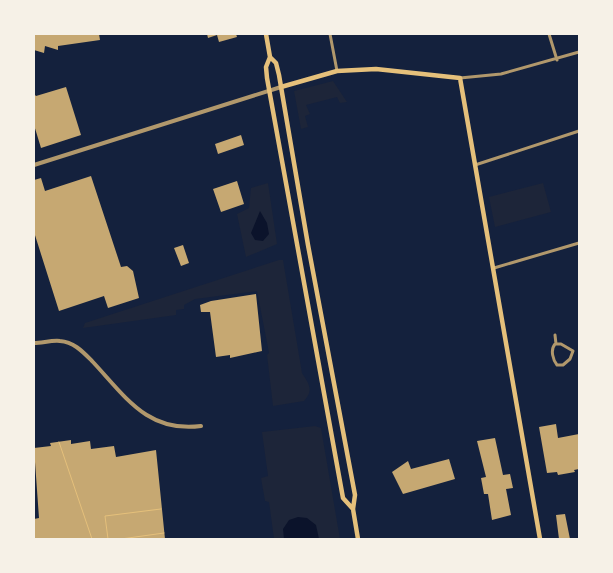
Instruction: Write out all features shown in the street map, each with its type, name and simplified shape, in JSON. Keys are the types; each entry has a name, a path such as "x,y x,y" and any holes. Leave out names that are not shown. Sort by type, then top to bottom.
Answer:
{"main road":[{"path":"266,34 270,57 266,67 320,373 343,498 353,509"},
{"path":"270,57 276,63 281,87 308,245 355,495 353,509 358,539"},
{"path":"281,87 337,71 376,69 460,78 540,539"}],"street":[{"path":"330,34 337,71"},
{"path":"549,34 557,60"},
{"path":"460,78 501,74 557,60 579,52"},
{"path":"34,165 281,87"},
{"path":"475,165 579,131"},
{"path":"494,268 579,243"},
{"path":"555,335 556,344 552,350 557,365 565,364 573,351 579,349"},
{"path":"34,343 61,341 79,348 138,410 161,424 189,428 201,426"},
{"path":"556,344 565,345 573,351"}],"path":[{"path":"59,442 92,539"},
{"path":"108,539 105,516 161,510"},
{"path":"121,539 164,533"}],"shaded area":[{"path":"333,81 347,102 340,103 337,97 306,105 310,114 305,116 308,127 301,129 294,91"},
{"path":"268,183 277,244 246,257 237,214 249,208 251,188"},
{"path":"543,183 551,212 495,227 489,197"},
{"path":"260,211 267,223 269,234 263,241 255,240 251,233"},
{"path":"283,260 302,373 307,380 310,390 304,401 273,406 267,355 269,353 257,291 195,299 184,305 184,309 176,310 176,315 83,328 85,323"},
{"path":"315,426 321,428 340,539 274,539 269,502 265,501 261,478 268,476 262,432"},
{"path":"298,517 307,518 316,525 319,539 284,539 283,529 289,520"}],"building":[{"path":"34,34 99,34 100,40 58,46 58,50 45,46 44,53 34,50"},
{"path":"207,34 236,34 237,37 219,42 217,35 208,38"},
{"path":"66,87 81,135 41,148 34,125 34,94 36,96"},
{"path":"241,135 244,145 218,154 215,144"},
{"path":"91,176 121,267 127,266 133,271 139,298 108,308 104,296 59,311 34,232 34,180 41,178 45,191"},
{"path":"237,181 244,204 221,212 213,189"},
{"path":"183,245 189,263 181,266 174,248"},
{"path":"256,294 262,351 230,358 230,355 216,357 210,312 201,312 200,305 211,301"},
{"path":"556,424 558,438 579,434 579,469 574,470 575,472 558,475 557,472 547,473 539,427"},
{"path":"495,438 503,475 510,474 513,488 506,489 511,515 492,520 488,494 484,494 481,478 486,477 477,441"},
{"path":"71,440 71,444 90,441 91,449 114,446 116,457 156,450 165,539 34,539 34,519 39,518 34,448 51,446 50,443"},
{"path":"449,459 455,479 403,494 392,472 408,461 411,469"},
{"path":"565,514 570,539 559,539 556,515"}]}
